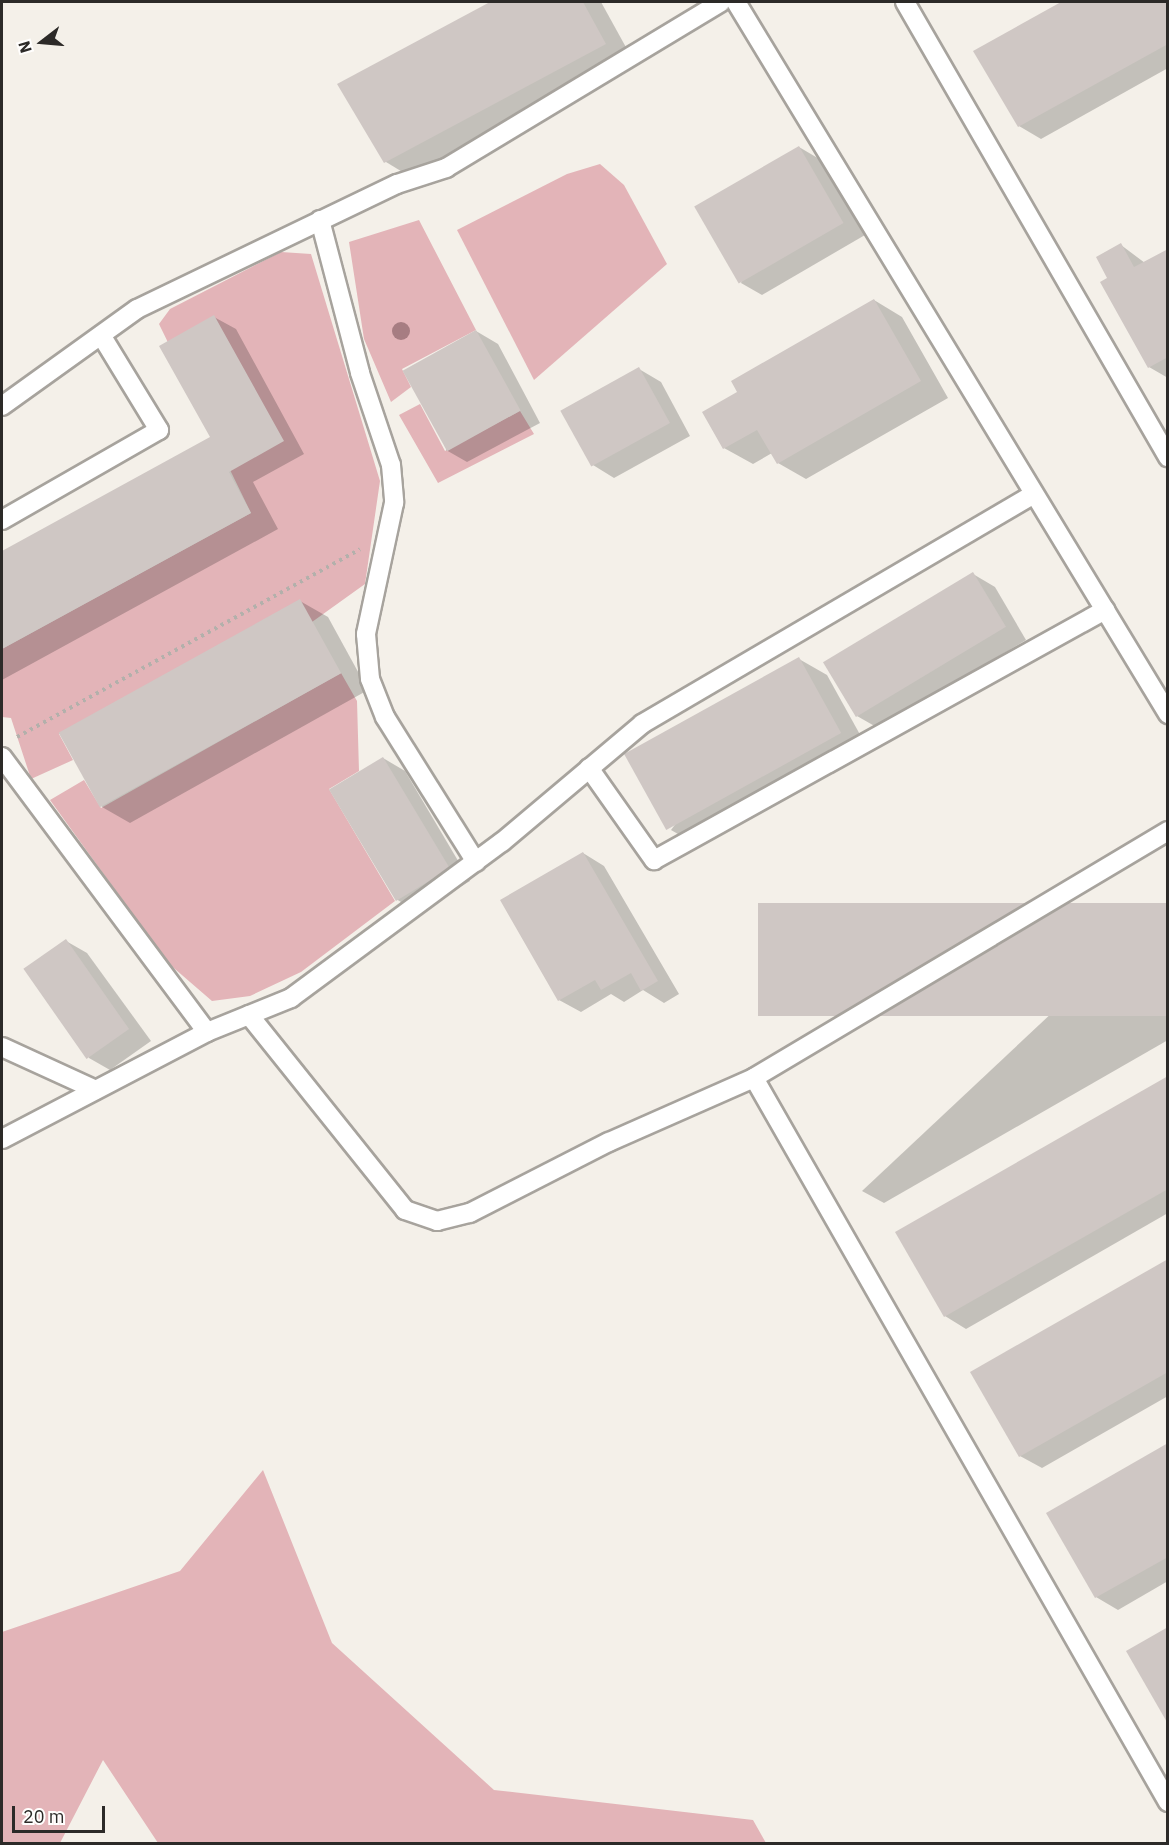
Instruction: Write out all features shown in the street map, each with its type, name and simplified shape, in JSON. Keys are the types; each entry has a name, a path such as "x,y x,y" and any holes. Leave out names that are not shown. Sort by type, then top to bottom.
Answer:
{"lane":[{"path":"2,406 137,309 397,184 446,168 721,2"},
{"path":"736,2 1167,714"},
{"path":"905,2 1167,458"},
{"path":"320,220 360,373 391,465 393,503 366,633 370,679 385,717 476,862"},
{"path":"2,520 159,430 100,335"},
{"path":"2,1139 207,1032 291,998 476,862 642,724 1034,494"},
{"path":"589,768 654,860 1105,610"},
{"path":"2,757 207,1032"},
{"path":"249,1015 405,1210 437,1221 470,1213 630,1132 754,1078 1167,831"},
{"path":"2,1047 96,1090"},
{"path":"754,1078 1167,1802"}],"path":[{"path":"12,740 387,534"}],"shaded area":[{"path":"600,164 624,185 667,264 534,380 457,230 567,174"},
{"path":"419,220 476,330 402,369 411,387 391,402 364,339 349,242"},
{"path":"281,252 311,254 380,481 365,584 312,622 59,734 73,760 31,779 11,718 2,717 2,649 251,513 159,324 170,309"},
{"path":"420,404 445,451 520,411 534,434 438,483 399,415"},
{"path":"341,673 357,701 359,771 329,789 395,901 301,972 250,996 212,1001 168,963 50,800 84,780 101,808"},
{"path":"263,1470 332,1643 494,1790 753,1820 766,1843 158,1843 103,1760 60,1843 2,1843 2,1632 180,1571"}],"building":[{"path":"490,2 583,2 606,44 384,163 337,84"},
{"path":"1061,2 1168,2 1168,44 1018,127 973,51"},
{"path":"799,146 844,223 739,284 694,206"},
{"path":"1121,243 1134,267 1168,249 1168,357 1148,368 1100,282 1107,278 1096,257"},
{"path":"874,299 921,381 777,464 757,430 723,449 702,412 737,392 731,381"},
{"path":"214,315 284,441 229,472 251,513 2,649 2,551 210,437 159,346"},
{"path":"476,330 521,410 447,451 403,371"},
{"path":"639,367 670,423 591,467 560,411"},
{"path":"973,572 1006,627 856,717 823,662"},
{"path":"300,599 341,673 100,807 59,733"},
{"path":"799,657 841,733 666,830 624,754"},
{"path":"383,757 450,868 396,901 329,789"},
{"path":"583,852 658,981 641,991 631,973 601,990 595,980 558,1001 500,900"},
{"path":"758,903 1168,903 1168,1016 758,1016"},
{"path":"66,939 129,1029 86,1059 23,969"},
{"path":"1168,1076 1168,1189 944,1317 895,1232"},
{"path":"1168,1259 1168,1372 1019,1457 970,1372"},
{"path":"1168,1443 1168,1557 1095,1598 1046,1513"},
{"path":"1168,1627 1168,1724 1126,1651"}]}
